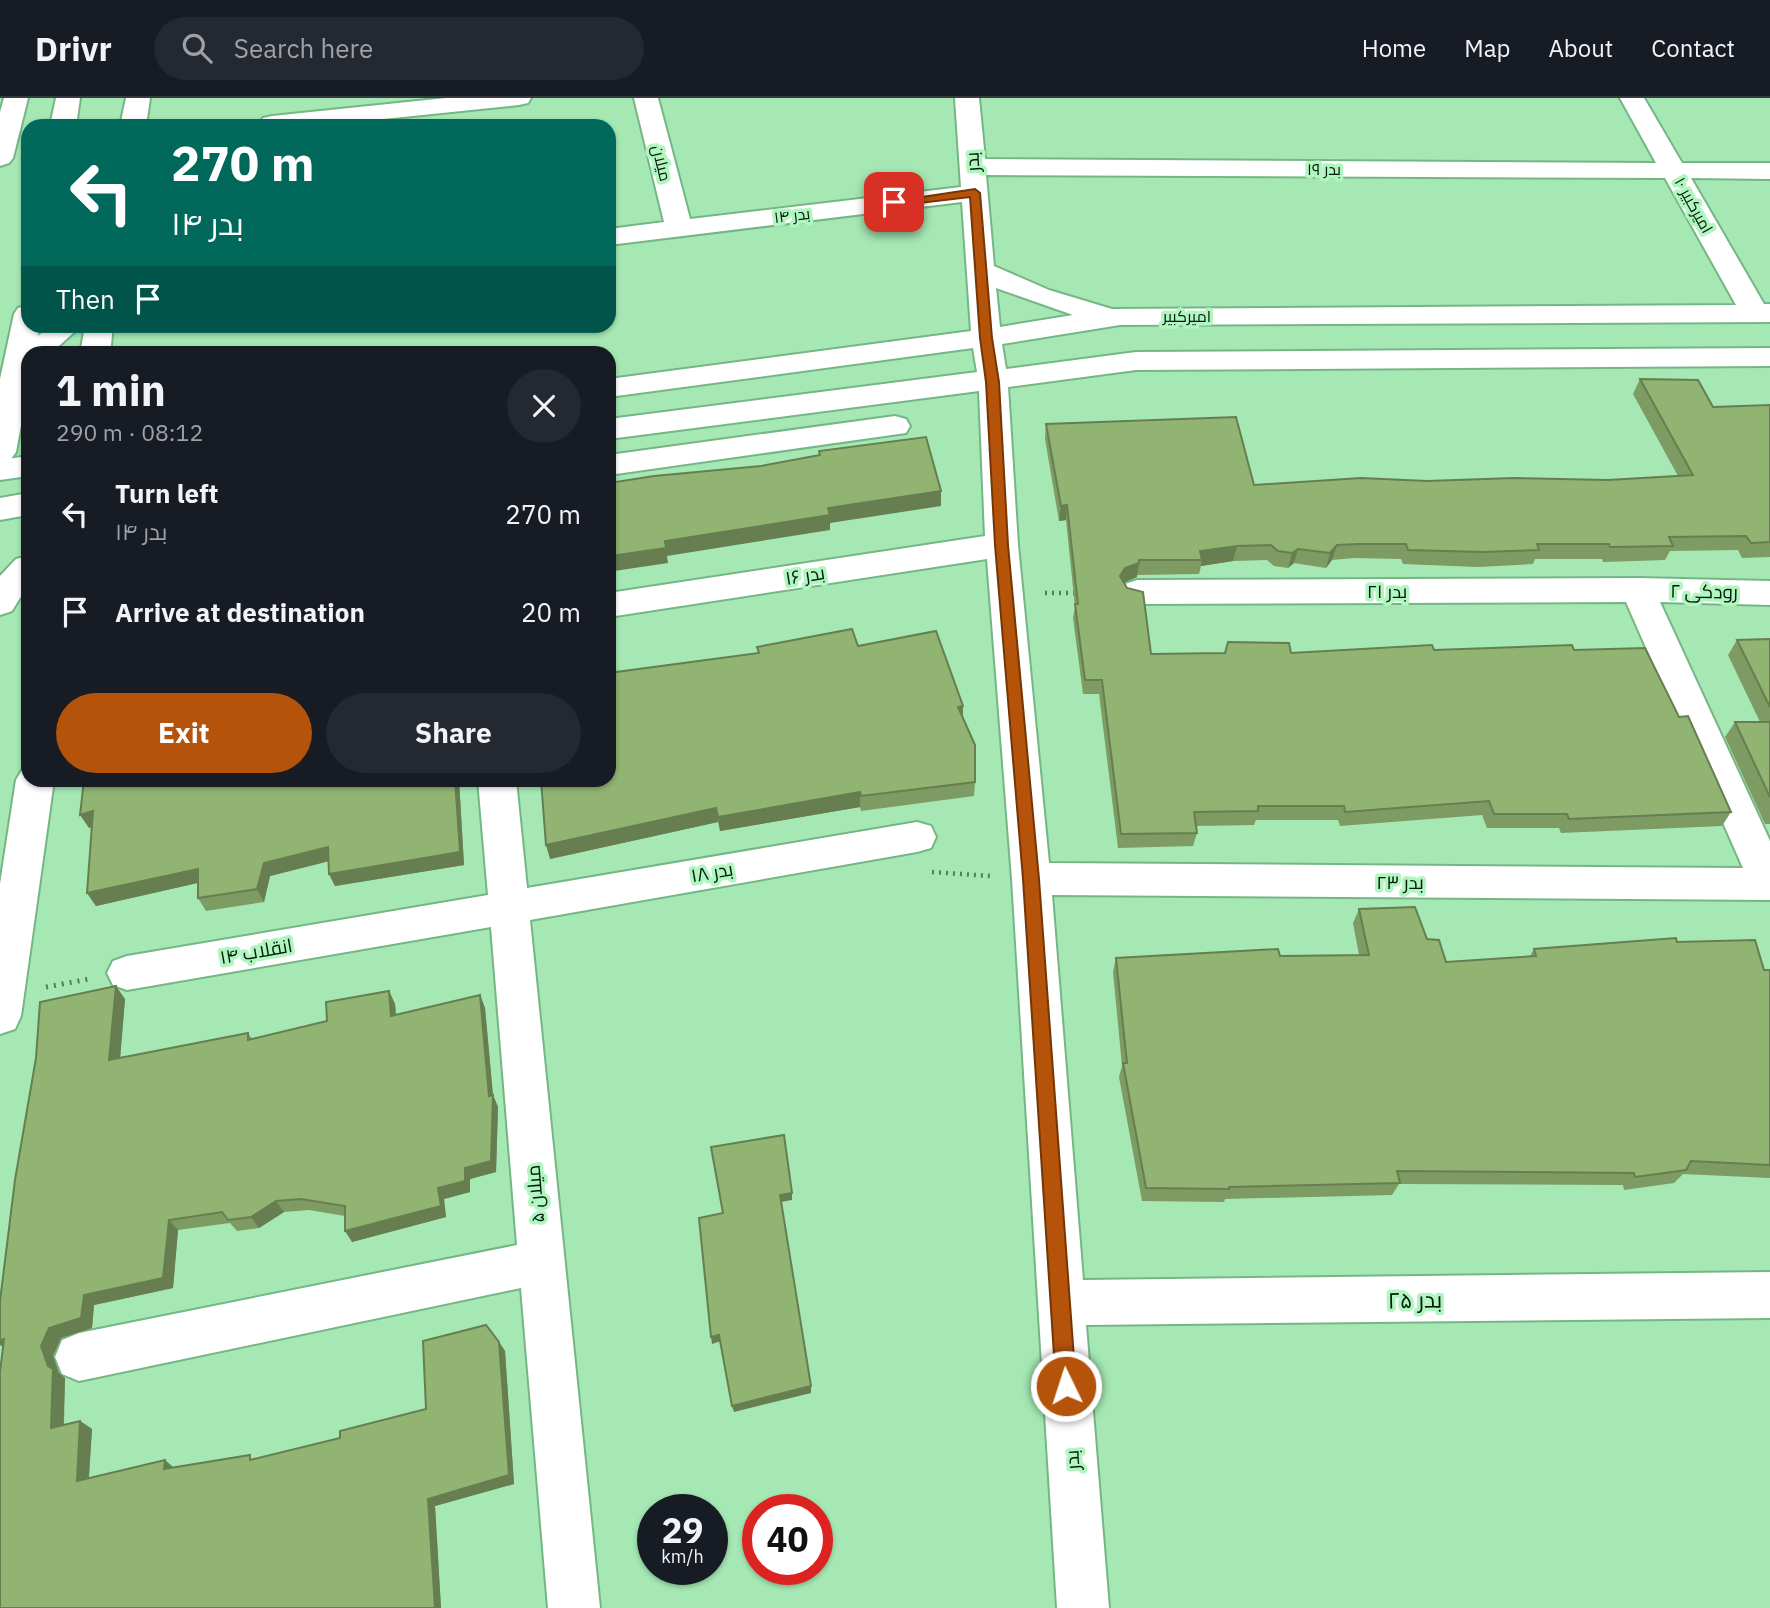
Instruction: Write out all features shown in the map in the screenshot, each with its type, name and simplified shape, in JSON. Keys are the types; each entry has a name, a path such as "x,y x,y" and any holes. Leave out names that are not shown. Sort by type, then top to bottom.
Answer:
{"street":[{"path":"0,158 16,98"},
{"path":"64,119 68,98"},
{"path":"134,119 138,98"},
{"path":"312,119 519,98"},
{"name":"میلان","path":"646,98 679,228"},
{"name":"بدر","path":"967,98 986,338 993,382 1005,593 1031,879 1083,1608"},
{"name":"امیرکبیر ۱۰","path":"1632,98 1762,313"},
{"name":"بدر ۱۹","path":"974,180 1770,171"},
{"name":"بدر ۱۴","path":"616,236 974,180"},
{"path":"981,270 1016,288 1061,305 1120,316"},
{"name":"امیرکبیر","path":"616,387 986,338 1120,316 1762,313"},
{"path":"44,346 59,333"},
{"path":"616,428 993,382 1136,361 1770,357"},
{"path":"0,453 21,381"},
{"path":"616,464 895,426"},
{"path":"0,470 21,467"},
{"path":"0,509 21,506"},
{"name":"بدر ۱۶","path":"616,604 1002,545"},
{"path":"0,603 21,573"},
{"path":"1638,590 1770,884"},
{"name":"بدر ۲۱","path":"1137,592 1638,590"},
{"name":"رودکی ۲","path":"1638,590 1770,593"},
{"path":"2,1005 33,787"},
{"name":"میلان ۵","path":"498,787 574,1608"},
{"name":"بدر ۱‍۸","path":"508,907 916,837"},
{"name":"بدر ۲۳","path":"1031,879 1770,884"},
{"name":"انقلاب ۱۴","path":"127,973 508,907"},
{"path":"79,1357 541,1262"},
{"name":"بدر ۲۵","path":"1060,1303 1770,1295"}],"path":[{"path":"1005,593 1137,592"},
{"path":"916,837 931,872 1031,879"},
{"path":"2,1005 127,973"}],"building":[{"path":"1640,379 1698,380 1713,407 1770,405 1770,542 1751,543 1746,536 1669,537 1673,546 1537,544 1539,550 1483,552 1408,550 1406,544 1337,545 1330,553 1298,549 1292,553 1278,551 1271,545 1237,546 1200,551 1202,560 1139,560 1139,563 1125,568 1120,576 1127,588 1143,592 1151,654 1225,653 1228,642 1289,643 1291,653 1432,645 1434,650 1572,645 1574,650 1645,648 1679,717 1688,716 1731,812 1569,819 1567,814 1494,814 1489,801 1345,812 1344,806 1258,806 1258,811 1194,812 1197,833 1121,834 1102,680 1085,680 1075,604 1078,604 1067,505 1061,506 1046,424 1236,417 1254,485 1361,478 1427,481 1514,478 1608,480 1693,475"},
{"path":"926,437 941,491 828,508 830,515 665,541 666,548 616,555 616,482 761,466 820,455 819,451"},
{"path":"852,629 858,646 936,631 963,706 958,707 975,745 975,782 861,796 860,792 718,817 716,808 546,845 542,787 616,787 616,672 759,653 757,647"},
{"path":"1770,639 1770,707 1737,640"},
{"path":"1735,722 1770,722 1770,797"},
{"path":"83,787 455,787 460,852 329,874 328,847 264,863 257,889 198,898 198,869 87,893 93,811 80,815"},
{"path":"1415,907 1427,939 1439,940 1446,962 1536,956 1534,949 1676,938 1677,942 1755,940 1764,970 1770,970 1770,1165 1691,1161 1686,1170 1635,1177 1634,1173 1397,1171 1400,1183 1229,1189 1146,1188 1123,1063 1127,1063 1116,958 1278,949 1280,956 1369,955 1359,909"},
{"path":"116,986 109,1060 248,1033 248,1040 327,1021 326,1002 389,991 391,1016 480,995 489,1096 493,1095 491,1161 465,1168 465,1181 438,1188 441,1206 345,1231 345,1206 301,1199 276,1201 251,1217 228,1220 222,1212 169,1220 163,1278 84,1295 81,1318 49,1328 41,1346 48,1366 53,1369 51,1428 80,1421 77,1481 165,1460 164,1469 250,1455 250,1460 340,1438 340,1431 426,1409 423,1341 486,1325 499,1342 509,1475 428,1499 435,1608 0,1608 0,1372 4,1339 0,1340 0,1301 15,1180 36,1058 40,1002"},
{"path":"784,1135 792,1193 780,1195 811,1386 732,1406 719,1335 711,1337 699,1218 723,1213 711,1147"}],"route":[{"path":"894,202 975,193 986,338 993,382 1002,545 1031,879 1066,1386"}]}
